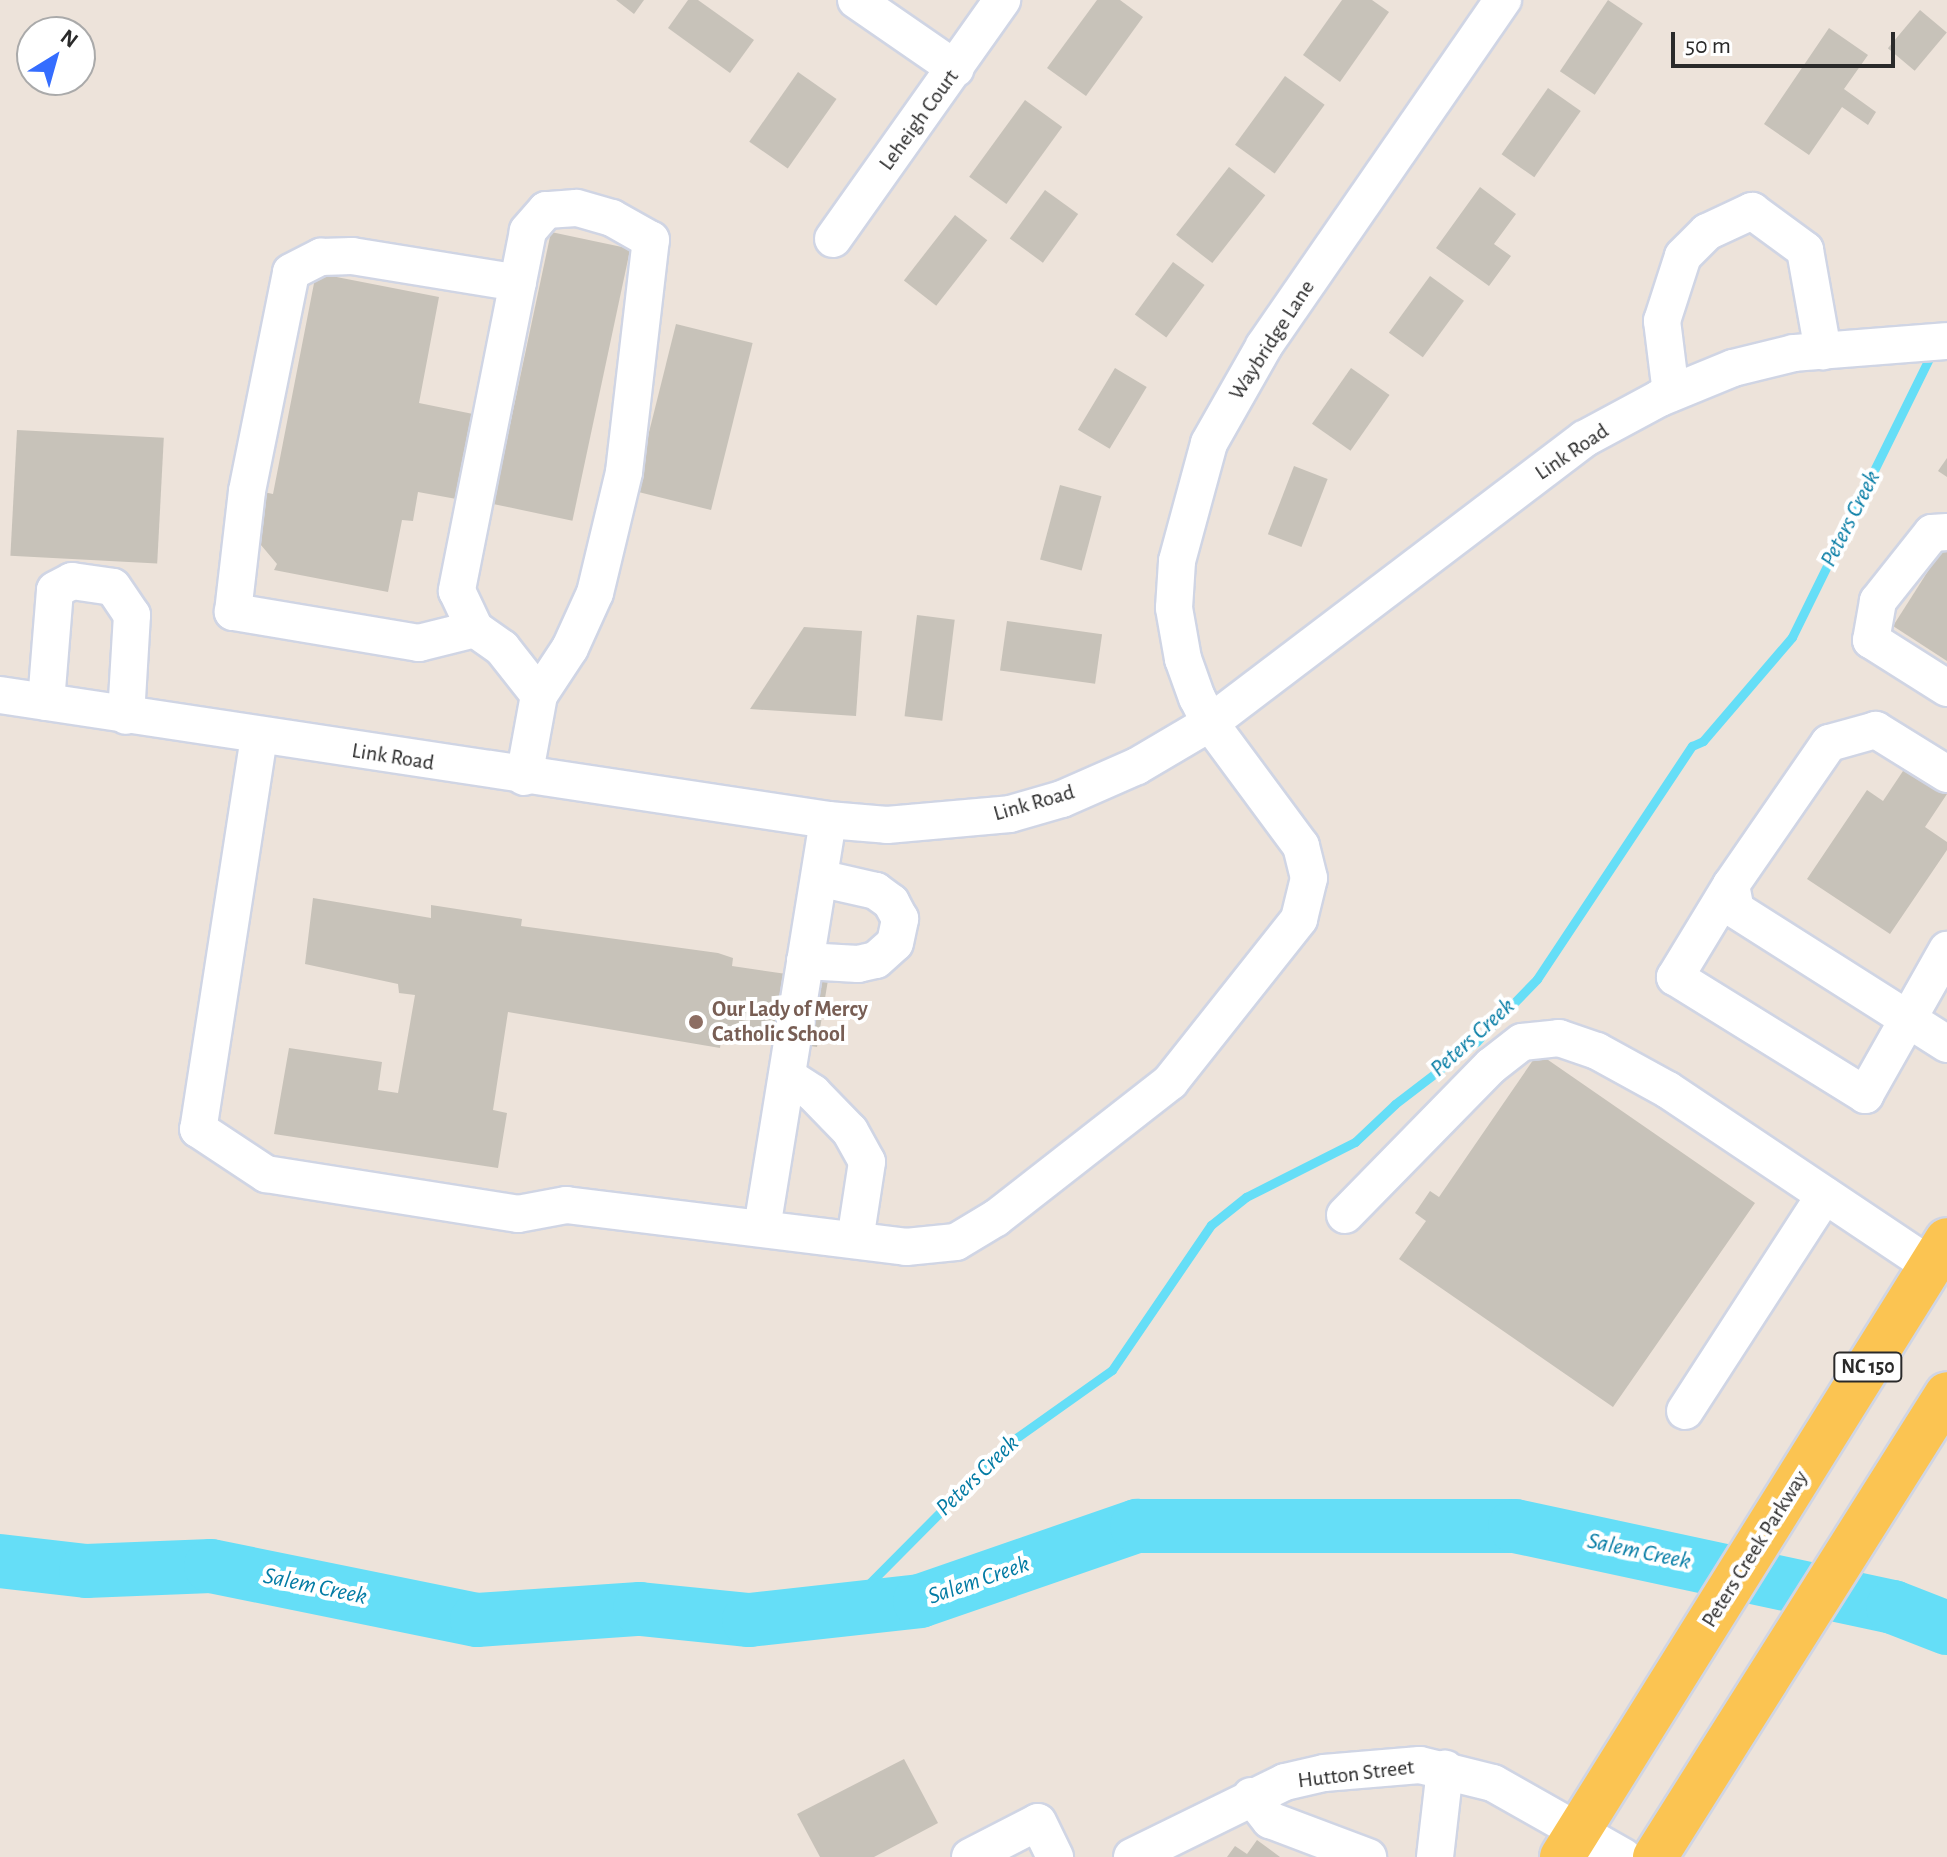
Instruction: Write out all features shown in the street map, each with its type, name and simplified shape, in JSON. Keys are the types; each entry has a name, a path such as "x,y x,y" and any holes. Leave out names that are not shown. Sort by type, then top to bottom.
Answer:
{"main road":[{"name":"Peters Creek Parkway","path":"1571,1843 1939,1253"},
{"path":"1655,1857 1947,1394"}],"street":[{"path":"856,0 956,69"},
{"name":"Leheigh Court","path":"833,239 1002,0"},
{"name":"Waybridge Lane","path":"259,737 198,1129 266,1174 518,1214 566,1205 906,1247 956,1242 996,1218 1170,1082 1299,919 1309,878 1301,846 1210,723 1183,659 1174,608 1177,561 1209,443 1264,346 1503,0"},
{"path":"524,777 539,695 570,648 595,593 624,472 651,240 612,218 576,208 546,210 528,231 457,591 475,629 502,648 539,695"},
{"path":"1671,393 1662,321 1683,256 1707,232 1752,211 1805,250 1823,351"},
{"path":"475,629 419,643 233,612 247,491 291,272 321,257 352,256 518,283"},
{"name":"Link Road","path":"0,695 259,737 828,820 887,825 1010,814 1137,766 1210,723 1584,439 1671,393 1733,368 1823,351 1947,341"},
{"path":"1947,532 1932,533 1878,601 1871,640 1947,688"},
{"path":"46,702 55,590 72,581 113,587 132,615 126,716"},
{"path":"1947,774 1876,730 1829,743 1731,885 1675,977 1865,1095 1947,950"},
{"path":"762,1228 828,820"},
{"path":"805,961 858,964 876,960 895,943 900,919 891,902 876,891 818,880"},
{"path":"1731,885 1736,910 1947,1044"},
{"path":"1345,1215 1491,1066 1522,1042 1559,1038 1597,1051 1668,1090 1825,1195 1939,1253"},
{"path":"787,1076 813,1093 850,1131 867,1162 855,1240"},
{"path":"1685,1411 1825,1195"},
{"name":"Hutton Street","path":"1132,1857 1178,1847 1251,1796 1324,1773 1420,1765 1493,1783 1571,1843 1624,1857"},
{"path":"1435,1857 1445,1769"},
{"path":"1251,1796 1270,1820 1368,1857"},
{"path":"970,1857 1038,1822 1055,1857"}],"building":[{"path":"616,0 644,0 634,14"},
{"path":"688,0 698,0 754,40 730,73 668,28"},
{"path":"1097,0 1120,0 1143,17 1086,96 1047,68"},
{"path":"1342,0 1372,0 1389,12 1340,82 1303,55"},
{"path":"1608,0 1643,23 1595,95 1560,71"},
{"path":"1920,10 1947,32 1915,71 1888,48"},
{"path":"1829,28 1868,55 1844,89 1876,112 1868,125 1842,107 1809,155 1764,124"},
{"path":"798,72 837,99 788,169 749,142"},
{"path":"1285,76 1325,105 1275,174 1235,145"},
{"path":"1548,88 1581,111 1534,177 1502,154"},
{"path":"1025,100 1062,127 1006,204 969,177"},
{"path":"1229,167 1265,195 1212,263 1176,235"},
{"path":"1480,187 1516,214 1494,244 1511,256 1489,286 1436,248"},
{"path":"1045,190 1078,214 1043,263 1010,239"},
{"path":"955,215 987,240 936,306 904,280"},
{"path":"551,232 630,249 572,521 493,504"},
{"path":"1173,262 1205,285 1166,338 1135,315"},
{"path":"316,273 439,297 419,403 478,415 462,500 418,492 413,521 402,520 388,592 274,570 277,564 250,532 259,491 273,494"},
{"path":"1430,276 1464,301 1423,357 1389,333"},
{"path":"676,324 753,343 711,510 634,491"},
{"path":"1115,368 1147,387 1110,449 1078,430"},
{"path":"1351,368 1390,395 1350,451 1312,424"},
{"path":"17,430 164,438 157,564 10,556"},
{"path":"1947,458 1947,477 1938,471"},
{"path":"1294,466 1328,479 1301,547 1268,534"},
{"path":"1060,485 1102,496 1082,571 1040,559"},
{"path":"1944,546 1947,548 1947,661 1893,626"},
{"path":"917,615 955,620 942,721 905,716"},
{"path":"1007,621 1102,634 1095,684 1000,671"},
{"path":"804,627 862,631 856,716 750,709"},
{"path":"1911,759 1947,784 1947,794 1925,827 1947,842 1947,850 1890,934 1807,879 1867,790 1883,801"},
{"name":"Our Lady of Mercy Catholic School","path":"313,898 431,918 431,905 522,919 521,926 718,953 733,958 732,966 828,980 817,1047 722,1033 720,1048 508,1012 493,1110 507,1113 498,1168 274,1134 289,1048 382,1062 378,1090 398,1093 415,995 399,993 398,984 305,964"},
{"path":"1538,1053 1755,1203 1613,1407 1399,1259 1426,1221 1415,1213 1430,1191 1439,1197"},
{"path":"904,1759 938,1823 874,1857 820,1857 797,1814"},
{"path":"1257,1840 1280,1857 1227,1857 1235,1846 1247,1854"}],"waterway":[{"name":"Peters Creek","path":"843,1610 1009,1443 1112,1370 1211,1225 1246,1197 1355,1142 1395,1104 1476,1042 1537,979 1692,746 1703,741 1792,637 1933,350"},
{"name":"Salem Creek","path":"0,1561 86,1571 211,1566 477,1620 640,1609 749,1620 920,1601 1137,1526 1515,1526 1893,1607 1947,1628"}],"place":[{"name":"Our Lady of Mercy Catholic School","path":"696,1022"}]}
